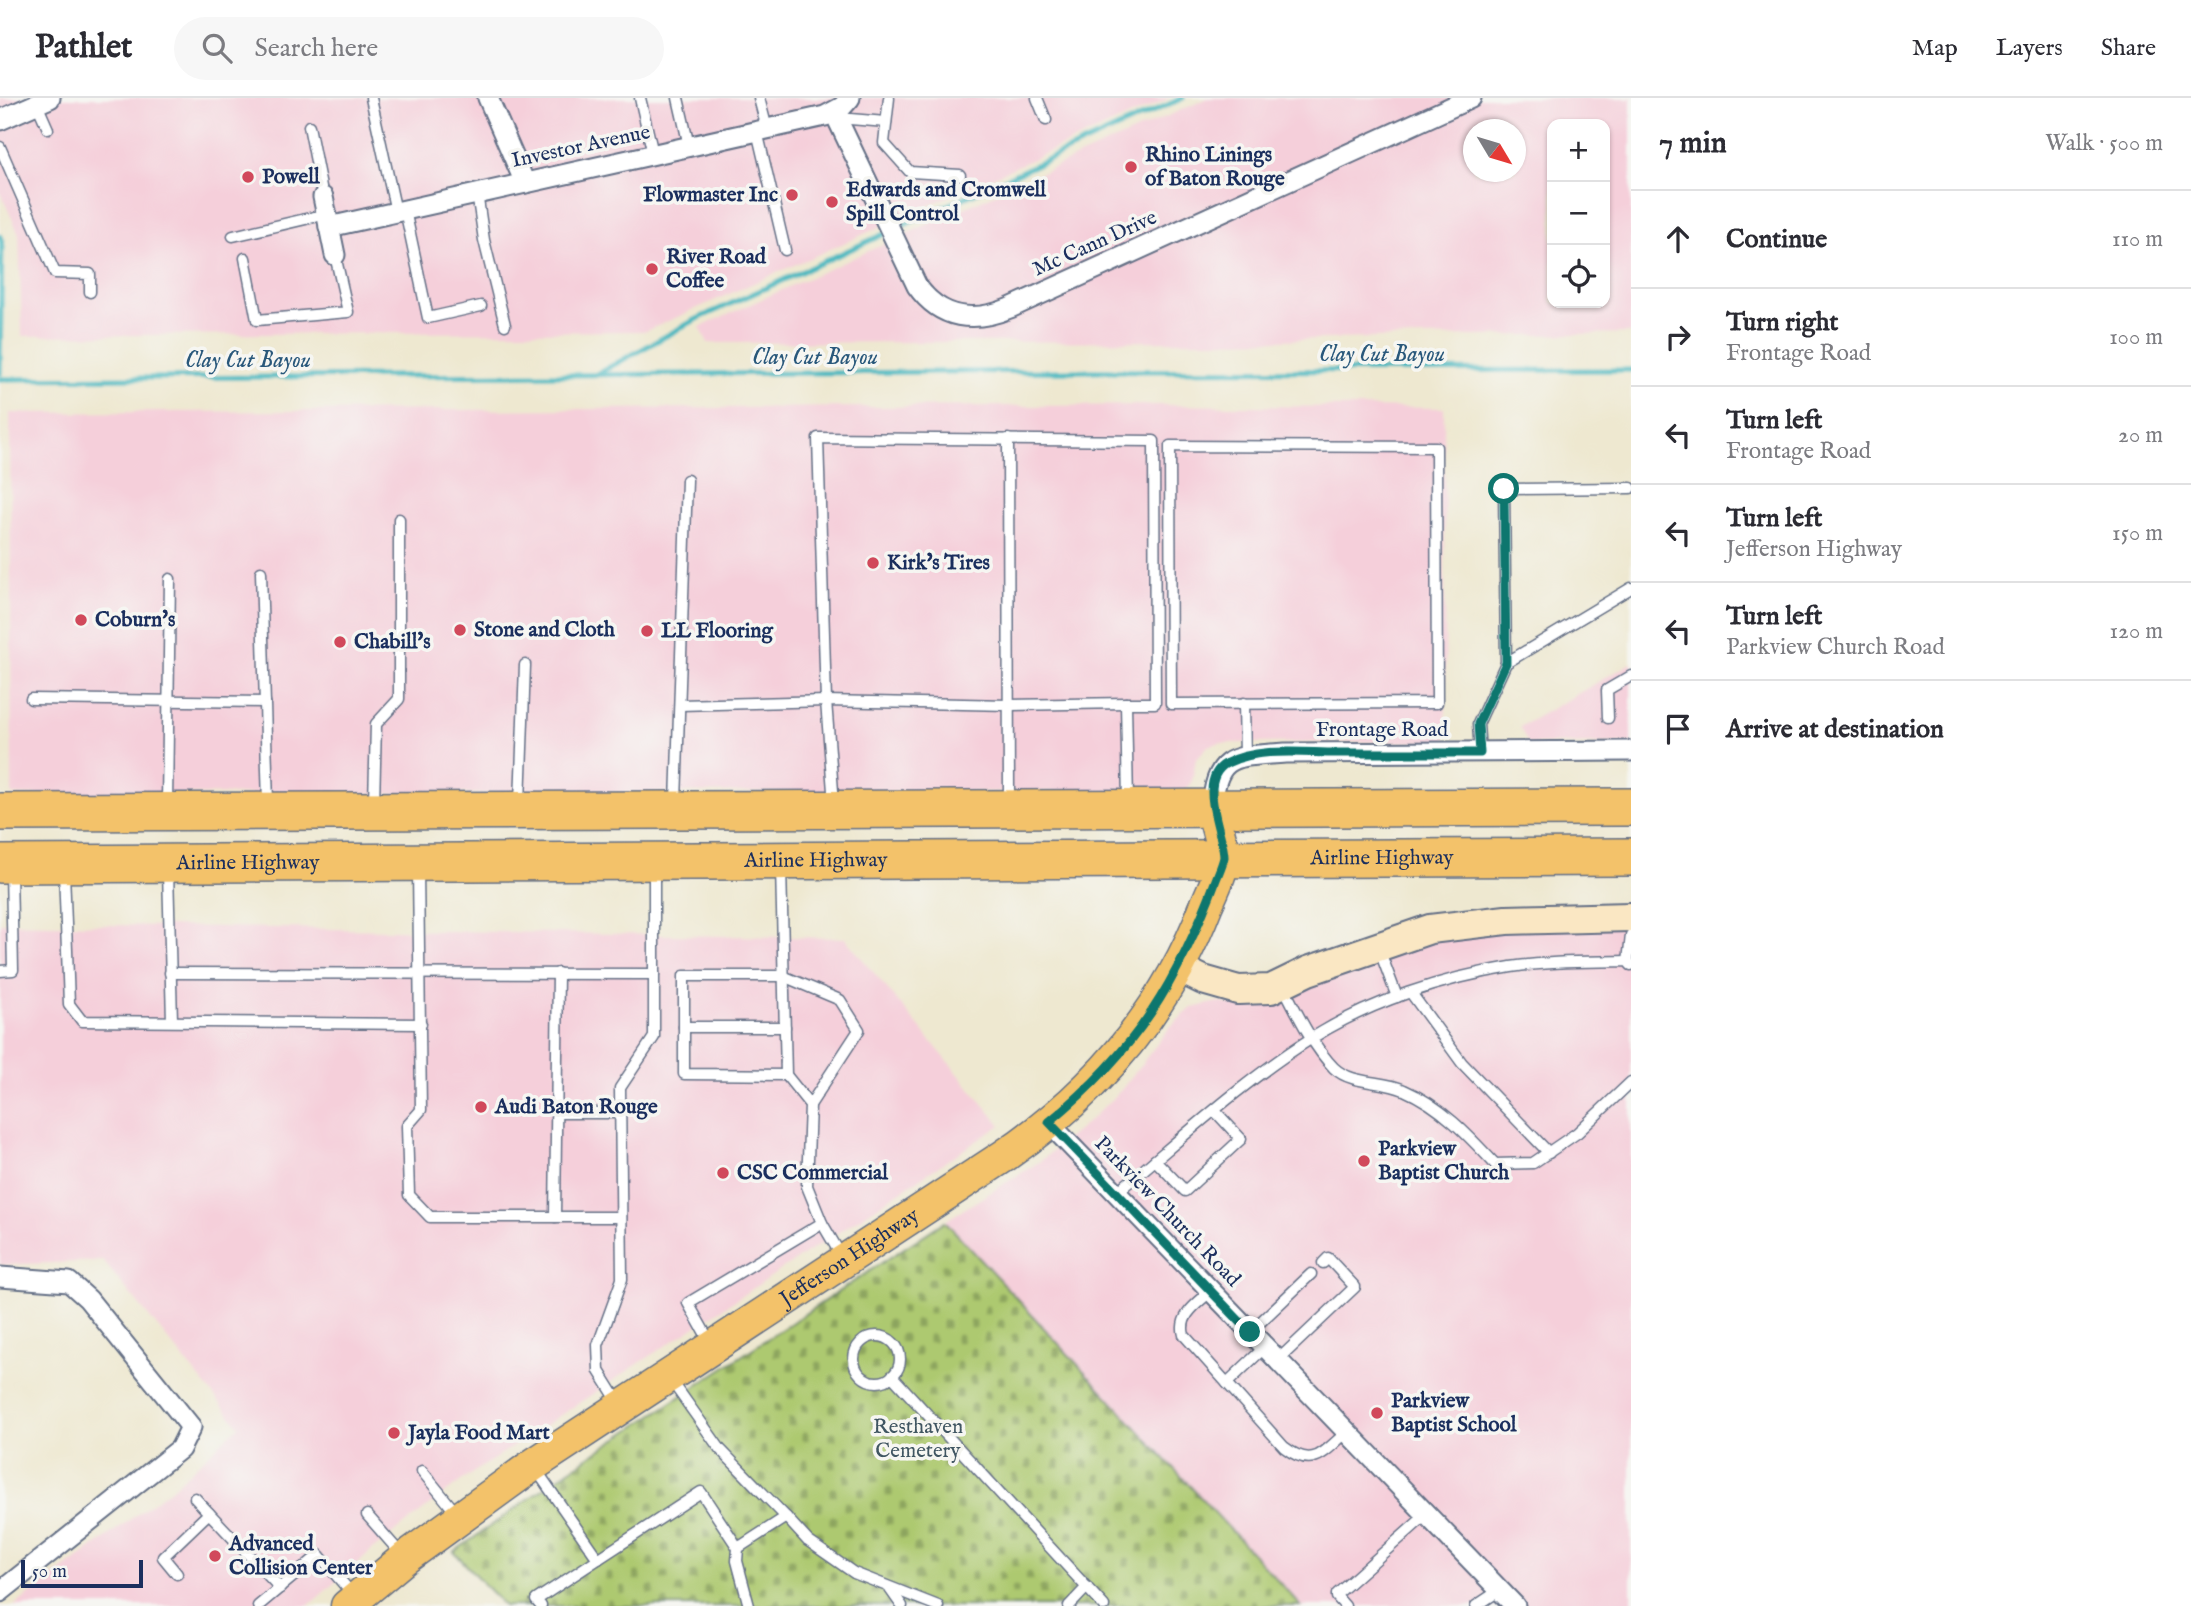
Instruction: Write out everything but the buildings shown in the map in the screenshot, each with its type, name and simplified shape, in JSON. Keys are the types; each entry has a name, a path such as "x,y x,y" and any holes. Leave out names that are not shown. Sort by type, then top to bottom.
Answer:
{"highway":[{"path":"0,812 1631,807"},
{"path":"830,860 835,810"},
{"path":"64,811 64,863"},
{"path":"418,862 422,811"},
{"name":"Airline Highway","path":"6,864 1631,857"}],"main road":[{"path":"1212,809 1224,858"},
{"name":"Jefferson Highway","path":"355,1603 405,1558 533,1465 1004,1156 1087,1090 1128,1045 1152,1013 1179,968 1194,937 1224,858"}],"street":[{"path":"488,98 525,183"},
{"name":"Mc Cann Drive","path":"841,109 890,229 917,286 929,300 947,312 972,318 995,314 1471,98"},
{"path":"0,120 43,101"},
{"name":"Investor Avenue","path":"326,213 400,211 825,116 841,109"},
{"path":"326,213 335,255"},
{"name":"Frontage Road","path":"1212,809 1218,773 1225,764 1245,757 1286,753 1631,751"},
{"path":"1179,968 1203,980 1238,990 1272,989 1308,971 1430,929 1506,920 1631,917"},
{"name":"Parkview Church Road","path":"1049,1122 1515,1606"},
{"path":"0,1277 69,1282 88,1299 191,1427 180,1449 0,1592"}],"lane":[{"path":"371,98 428,318 481,306"},
{"path":"640,98 653,154"},
{"path":"678,98 689,146"},
{"path":"759,98 762,130 785,250"},
{"path":"889,98 884,143 909,172 960,175"},
{"path":"1037,98 1046,120"},
{"path":"43,101 48,129"},
{"path":"841,109 886,122"},
{"path":"233,236 326,213 309,126"},
{"path":"0,147 55,272 90,274 90,292"},
{"path":"477,193 484,240 505,326"},
{"path":"245,258 257,320 348,312 335,255"},
{"path":"680,705 826,701 1009,705 1155,703 1154,441 818,438 826,701 835,810"},
{"path":"1008,439 1009,810"},
{"path":"1170,446 1436,447 1437,703 1244,703 1171,704 1170,446"},
{"path":"676,810 687,480"},
{"path":"1480,753 1478,724 1506,663 1504,489 1631,488"},
{"path":"374,811 376,724 399,699 399,519"},
{"path":"261,572 269,811"},
{"path":"167,811 170,579"},
{"path":"1506,663 1631,588"},
{"path":"520,810 525,665"},
{"path":"1608,718 1606,690 1631,676"},
{"path":"31,699 265,702"},
{"path":"1126,703 1128,809"},
{"path":"1244,703 1245,757"},
{"path":"781,860 786,1075 810,1105"},
{"path":"622,1406 599,1371 598,1345 622,1279 620,1088 654,1037 654,861"},
{"path":"418,862 421,1110 407,1126 409,1195 430,1217 621,1217"},
{"path":"64,863 69,1004 82,1021 421,1024"},
{"path":"167,863 172,1021"},
{"path":"0,971 13,970 6,864"},
{"path":"1116,1192 1252,1081 1312,1038 1355,1015 1397,997 1510,967 1629,963 1631,935"},
{"path":"1378,945 1397,997"},
{"path":"170,972 654,974"},
{"path":"555,1217 558,973"},
{"path":"786,1075 684,1074 684,976 783,976 840,1000 859,1030 810,1105 807,1186 822,1223 844,1260"},
{"path":"1282,984 1312,1038 1335,1069 1348,1077 1401,1088 1418,1096 1444,1114 1495,1164 1533,1163 1577,1133 1631,1082"},
{"path":"1412,993 1462,1063 1549,1153"},
{"path":"684,1027 785,1027"},
{"path":"1155,1160 1185,1191 1241,1139 1215,1111"},
{"path":"556,1113 620,1114"},
{"path":"712,1347 688,1303 822,1223"},
{"path":"1227,1382 1272,1353 1355,1287 1328,1258 1323,1263"},
{"path":"1250,1332 1311,1274"},
{"path":"1211,1291 1189,1311 1182,1327 1189,1341 1284,1447 1300,1458 1308,1459 1318,1456 1347,1432"},
{"path":"879,1336 892,1343 899,1356 897,1370 892,1376 879,1382 871,1381 859,1373 854,1359 859,1345 879,1336"},
{"path":"668,1376 720,1449 808,1541 854,1573 938,1606"},
{"path":"892,1376 1104,1606"},
{"path":"533,1465 597,1559"},
{"path":"422,1471 460,1517"},
{"path":"541,1606 536,1600 701,1492 738,1548 737,1561 748,1606"},
{"path":"195,1498 280,1588"},
{"path":"177,1574 163,1557 209,1513"},
{"path":"1345,1606 1337,1594 1427,1514"},
{"path":"367,1515 405,1558"},
{"path":"738,1548 786,1517"},
{"path":"258,1606 319,1555 355,1603"},
{"path":"1069,1606 1087,1587"},
{"path":"890,1589 902,1606"},
{"path":"1476,1606 1500,1590"}],"shaded area":[{"path":"0,98 1170,98 646,331 22,336 19,234 0,192"},
{"path":"1208,98 1631,98 1631,333 1221,341 708,343 700,327"},
{"path":"1159,405 1444,408 1446,742 1219,743 1208,746 1196,759 1192,781 1185,791 12,795 10,413"},
{"path":"1631,663 1631,743 1528,744 1520,727"},
{"path":"0,923 845,938 1001,1125 465,1478 372,1550 308,1606 14,1606 171,1489 239,1426 103,1261 0,1265"},
{"name":"Parkview Baptist School","path":"1631,924 1631,1606 1301,1606 945,1221 1039,1162 1087,1123 1121,1090 1171,1026 1192,1008 1218,1002 1249,1008 1263,1006 1315,982 1453,933"}],"green space":[{"name":"Resthaven Cemetery","path":"945,1221 1301,1606 504,1606 454,1552 571,1469"}],"waterway":[{"path":"597,374 695,320 1183,98"},
{"path":"0,236 0,374"},
{"name":"Clay Cut Bayou","path":"0,379 1631,370"}],"place":[{"name":"Rhino Linings of Baton Rouge","path":"1131,167"},
{"name":"Powell","path":"248,177"},
{"name":"Flowmaster Inc","path":"792,195"},
{"name":"Edwards and Cromwell Spill Control","path":"832,202"},
{"name":"River Road Coffee","path":"652,269"},
{"name":"Kirk's Tires","path":"873,563"},
{"name":"Coburn's","path":"81,620"},
{"name":"Stone and Cloth","path":"460,630"},
{"name":"LL Flooring","path":"647,631"},
{"name":"Chabill's","path":"340,642"},
{"name":"Audi Baton Rouge","path":"481,1107"},
{"name":"Parkview Baptist Church","path":"1364,1161"},
{"name":"CSC Commercial","path":"723,1173"},
{"name":"Parkview Baptist School","path":"1377,1413"},
{"name":"Jayla Food Mart","path":"394,1433"},
{"name":"Advanced Collision Center","path":"215,1556"}],"route":[{"path":"1250,1332 1049,1122 1087,1090 1128,1045 1166,991 1194,937 1224,858 1212,809 1214,785 1225,764 1250,755 1286,753 1480,753 1478,724 1506,663 1504,489"}]}
